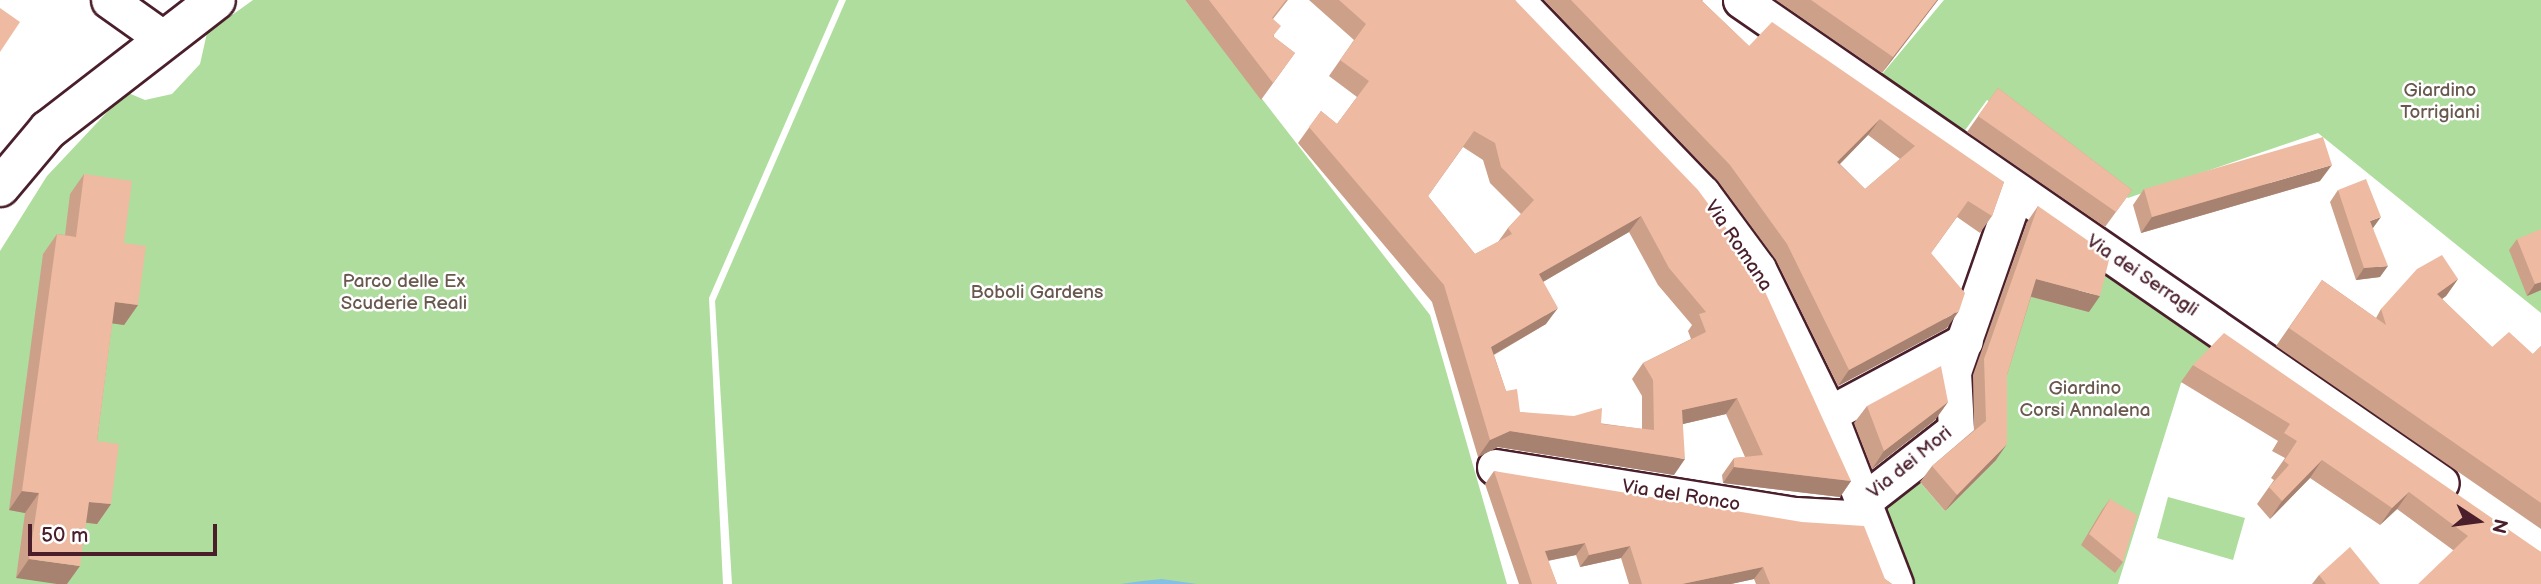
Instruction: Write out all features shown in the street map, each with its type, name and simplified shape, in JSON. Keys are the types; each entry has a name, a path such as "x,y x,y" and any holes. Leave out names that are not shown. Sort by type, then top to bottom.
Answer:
{"main road":[{"path":"0,187 48,130 161,37 216,0"}],"street":[{"path":"109,0 161,37"},
{"name":"Via Romana","path":"1516,0 1710,204 1758,269 1839,409 1864,511 1895,584"},
{"name":"Via dei Serragli","path":"1741,0 2465,500"},
{"path":"1839,409 1965,341 2016,191"},
{"name":"Via dei Mori","path":"1864,511 1956,429 1952,386 1965,341"},
{"name":"Via del Ronco","path":"1495,467 1796,515 1864,511"}],"green space":[{"name":"Parco delle Ex Scuderie Reali","path":"253,0 839,0 709,298 723,584 0,584 0,251 47,176 126,92 145,100 172,94 200,64 207,33"},
{"name":"Boboli Gardens","path":"846,0 1185,0 1430,315 1507,584 732,584 715,301"},
{"name":"Giardino Torrigiani","path":"1944,0 2541,0 2541,313 2318,133 2128,198 1987,100 1963,133 1878,79"},
{"name":"Giardino Corsi Annalena","path":"2100,266 2216,345 2181,383 2118,584 1908,584 1878,511 1913,474 1945,511 1996,391 2034,267 2089,312"},
{"path":"2168,497 2245,518 2233,560 2157,538"}],"water":[{"path":"1162,579 1197,584 1121,584 1142,581"}],"building":[{"path":"1209,0 1286,0 1272,18 1281,26 1273,36 1295,53 1273,83"},
{"path":"1339,0 1515,0 1698,190 1752,263 1851,481 1734,467 1734,458 1763,455 1737,398 1682,410 1685,459 1510,431 1490,440 1444,285 1309,127 1321,111 1337,124 1369,81 1340,60 1366,24","holes":["1474,131 1495,143 1501,167 1534,200 1508,228 1512,234 1475,254 1428,196","1641,216 1669,268 1706,312 1699,314 1706,332 1643,363 1653,380 1654,430 1601,424 1602,408 1574,416 1520,412 1517,389 1506,391 1491,347 1558,308 1539,274"]},
{"path":"1571,0 1701,0 1749,46 1772,22 2004,182 1992,216 1968,201 1931,253 1965,293 1959,311 1849,370 1787,244 1730,165","holes":["1880,119 1915,146 1865,189 1837,162"]},
{"path":"1811,0 1937,0 1893,57"},
{"path":"0,8 20,22 0,52"},
{"path":"1998,88 2132,190 2116,212 1978,116"},
{"path":"2323,137 2332,165 2152,217 2144,189"},
{"path":"84,174 132,181 124,243 146,246 138,305 115,302 97,441 119,444 111,504 89,502 80,566 29,559 39,493 22,491 57,234 76,237"},
{"path":"2366,179 2381,217 2370,221 2388,266 2364,268 2338,190"},
{"path":"2038,206 2110,256 2100,296 2036,279 2007,375 2007,444 1957,495 1932,466 1986,421 1984,359"},
{"path":"2541,229 2541,282 2535,284 2517,239"},
{"path":"2442,255 2458,279 2437,294 2492,347 2509,332 2533,354 2541,346 2541,503 2289,328 2322,280 2386,325 2381,309 2417,269"},
{"path":"2224,333 2541,552 2541,584 2418,584 2468,536 2409,492 2392,508 2322,460 2282,501 2269,487 2289,465 2284,461 2297,441 2284,433 2290,424 2193,365"},
{"path":"1941,366 1948,402 1884,451 1867,406"},
{"path":"1494,471 1802,522 1864,526 1885,579 1892,584 1770,584 1763,567 1682,584 1642,584 1630,546 1589,555 1585,543 1545,551 1557,584 1532,584"},
{"path":"2110,499 2137,515 2123,562 2089,534"},
{"path":"2350,547 2380,584 2326,584 2319,575"}]}
